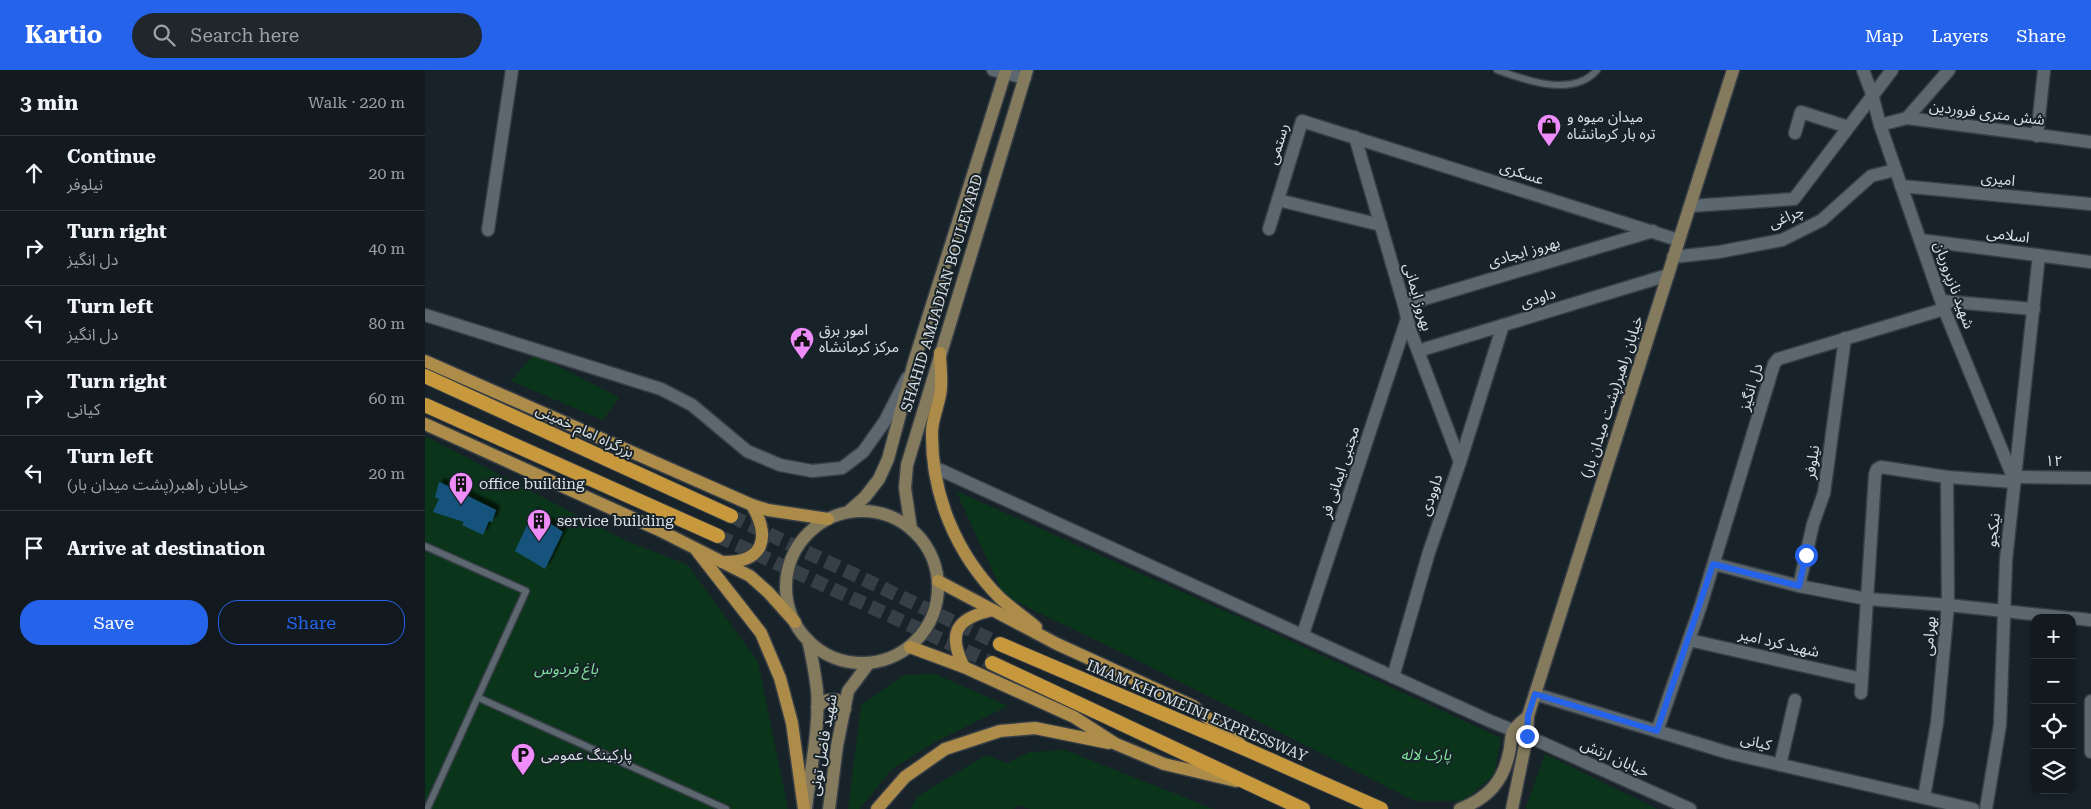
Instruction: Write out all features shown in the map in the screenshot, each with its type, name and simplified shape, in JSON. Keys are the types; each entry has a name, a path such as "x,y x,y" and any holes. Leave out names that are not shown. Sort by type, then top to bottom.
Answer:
{"highway":[{"name":"بزرگراه امام خمینی","path":"425,376 731,516"},
{"path":"425,405 718,536"},
{"name":"IMAM KHOMEINI EXPRESSWAY","path":"1000,644 1381,809"},
{"path":"992,663 1303,809"}],"main road":[{"name":"خیابان راهبر(پشت میدان بار)","path":"1512,809 1527,736 1528,716 1733,70"},
{"name":"SHAHID AMJADIAN BOULEVARD","path":"849,512 865,497 879,479 888,459 914,362 1001,71"},
{"name":"SHAHID AMJADIAN BOULEVARD","path":"911,529 905,488 907,465 1026,74"},
{"path":"940,353 941,392 931,430 934,466 941,500 953,532 971,564 1001,598 1057,644"},
{"path":"425,361 752,505 768,510 827,519"},
{"path":"425,424 694,547 750,576 768,592 795,622 808,640 825,654 846,662 869,663 890,658 909,647 926,629 936,606 938,581 934,562 925,544 911,529 893,517 871,511 849,512 827,519 808,533 794,553 787,575 787,599 795,622"},
{"path":"722,562 733,562 750,558 759,549 763,526 752,505"},
{"path":"694,547 761,633 780,678 792,723 805,809"},
{"path":"938,581 1057,644 1193,706 1248,750"},
{"path":"965,668 957,652 956,636 962,622 969,617 993,610"},
{"name":"شهید فاضل تونی","path":"805,809 817,707 814,667 808,640"},
{"path":"909,647 965,668 1074,717 1117,744 1164,764 1252,785"},
{"name":"شهید فاضل تونی","path":"829,809 837,746 849,691 869,663"},
{"path":"817,707 825,700 837,700 845,709"},
{"path":"1460,809 1475,804 1501,779 1508,759 1513,730 1528,716"},
{"path":"877,809 905,777 945,749 1000,731 1035,728 1117,744"}],"street":[{"path":"488,230 512,70"},
{"name":"شهید نازپروریان","path":"1863,70 1895,170 1943,305 2015,480"},
{"path":"1690,206 1794,199 1892,70"},
{"path":"1907,118 1949,70"},
{"path":"2037,136 2044,70"},
{"path":"1001,71 1026,74"},
{"path":"1795,133 1801,112 1848,127"},
{"name":"شش متری فروردین","path":"1880,125 1907,118 2091,142"},
{"name":"رستمی","path":"1269,229 1302,120 1355,137"},
{"name":"بهروز ایمانی","path":"1355,137 1405,305 1407,319 1460,462"},
{"name":"عسکری","path":"1355,137 1679,240"},
{"name":"چراغی","path":"1673,257 1719,252 1782,240 1822,220 1871,176 1895,170"},
{"name":"امیری","path":"1901,186 2091,204"},
{"path":"1278,200 1381,225"},
{"name":"بهروز ایجادی","path":"1405,305 1653,231"},
{"name":"اسلامی","path":"1920,240 2091,262"},
{"name":"نیکجو","path":"1987,809 2000,725 2006,560 2039,255"},
{"name":"داودی","path":"1418,351 1668,275"},
{"path":"1943,305 2033,309"},
{"name":"دل انگیز","path":"1657,731 1689,640 1774,364 1778,359 1943,305"},
{"path":"425,315 661,389 692,405 747,451 780,465 812,471 842,468 863,452 885,421 914,362"},
{"name":"مجتبی ایمانی فر","path":"1303,634 1407,319"},
{"name":"داوودی","path":"1393,677 1429,552 1460,462 1503,325"},
{"name":"نیلوفر","path":"1799,586 1813,524 1824,493 1845,338"},
{"name":"خیابان ارتش","path":"934,466 1393,677 1690,809"},
{"path":"1861,693 1875,475 1877,469 1881,467 1947,477 2015,480"},
{"name":"بهرامی","path":"1924,797 1937,723 1948,605 1947,477"},
{"name":"۱۲","path":"2015,480 2091,478"},
{"path":"1713,564 1799,586 1867,599 2033,614"},
{"path":"2076,618 2091,620"},
{"name":"شهید کرد امیر","path":"1689,640 1862,679"},
{"name":"کیانی","path":"1535,694 1729,753 1973,809"},
{"path":"1780,764 1795,700"},
{"path":"2091,701 2091,752"}],"lane":[{"path":"1497,70 1533,82 1548,85 1564,85 1579,81 1597,70"},
{"path":"425,546 526,591 479,698 427,808"},
{"path":"479,698 727,809"}],"green space":[{"path":"534,354 619,397 603,420 511,381"},
{"name":"باغ فردوس","path":"425,436 627,541 688,565 758,662 788,809 425,809"},
{"name":"پارک لاله","path":"956,491 1252,623 1501,738 1494,775 1464,801 1415,801 1139,661 1004,596"},
{"path":"935,674 1008,706 935,742 891,770 860,809 848,809 861,705 904,675"},
{"path":"1065,750 1214,809 1030,809 1021,805 1013,809 910,809 918,796 986,755 1007,763 1030,752"},
{"path":"1545,754 1657,809 1527,809 1526,807"}],"building":[{"name":"office building","path":"439,482 461,490 468,496 496,510 492,522 489,521 483,535 462,525 464,522 433,512 439,499 435,497"},
{"name":"service building","path":"533,512 563,532 545,569 515,551"}],"tunnel":[{"path":"731,516 1000,644"},
{"path":"718,536 992,663"}],"place":[{"name":"میدان میوه و تره بار کرمانشاه","path":"1549,147"},
{"name":"امور برق مرکز کرمانشاه","path":"802,360"},
{"name":"office building","path":"461,505"},
{"name":"service building","path":"539,542"},
{"name":"پارکینگ عمومی","path":"523,776"}],"route":[{"path":"1527,736 1528,716 1535,694 1657,731 1701,605 1713,564 1799,586 1806,555"}]}
